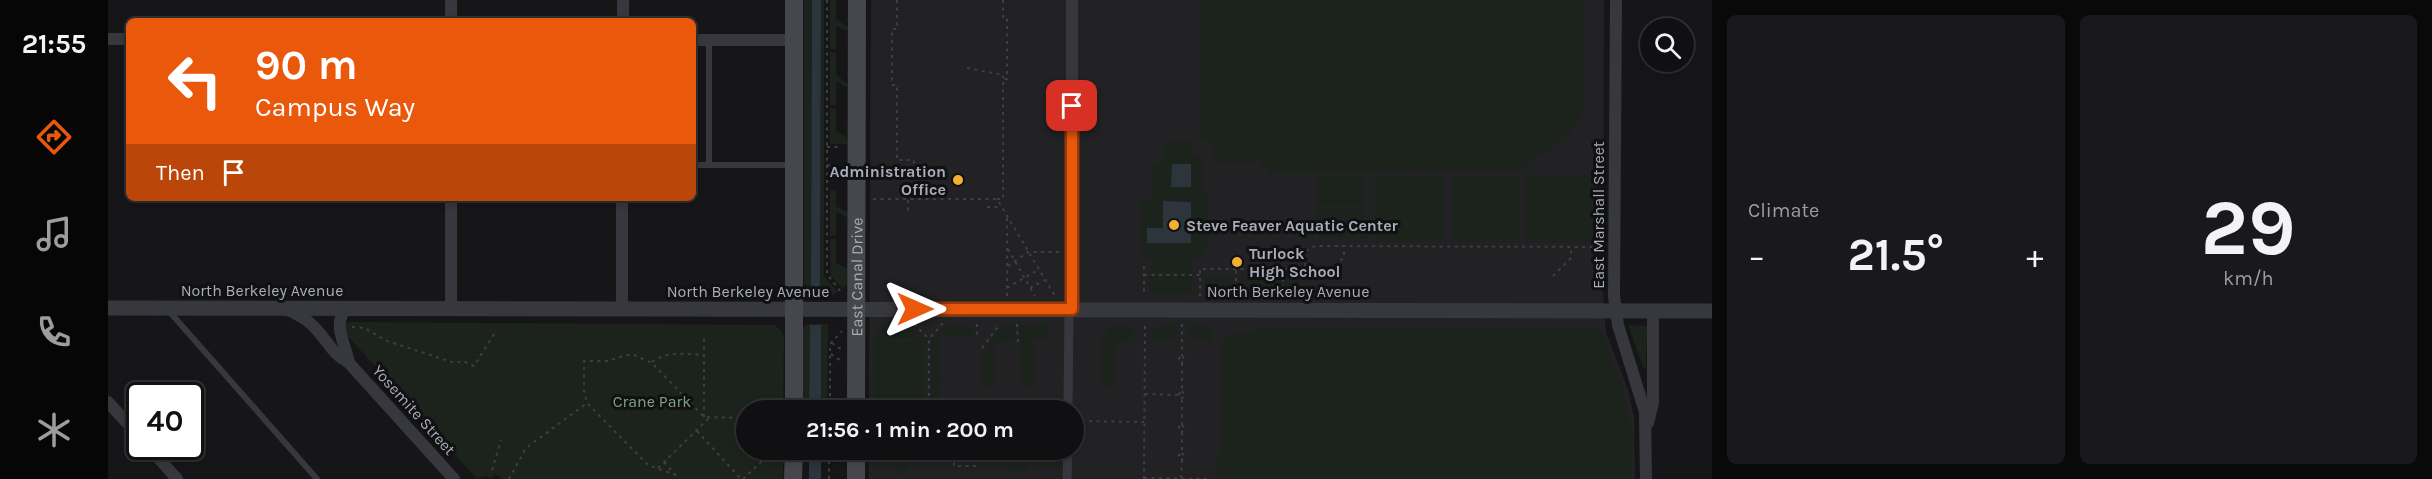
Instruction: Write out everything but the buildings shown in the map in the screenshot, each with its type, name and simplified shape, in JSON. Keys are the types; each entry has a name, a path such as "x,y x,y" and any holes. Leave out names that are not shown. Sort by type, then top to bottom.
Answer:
{"main road":[{"path":"794,0 794,400"},
{"name":"East Canal Drive","path":"856,400 858,0"},
{"path":"794,460 794,479"},
{"path":"856,460 856,479"}],"street":[{"path":"451,0 451,18"},
{"path":"623,0 623,18"},
{"path":"1068,400 1071,309 1072,0"},
{"name":"East Marshall Street","path":"1616,0 1615,310 1643,405 1646,426 1646,479"},
{"path":"108,39 126,39"},
{"path":"696,40 794,40"},
{"path":"451,201 451,309"},
{"path":"622,201 622,309"},
{"name":"North Berkeley Avenue","path":"108,308 1712,311"},
{"name":"Yosemite Street","path":"282,308 299,315 311,324 339,358 349,363 454,479"},
{"name":"Yosemite Street","path":"347,308 341,315 339,326 349,363"},
{"name":"East Marshall Street","path":"1646,426 1653,403 1653,311"},
{"path":"108,402 126,422"},
{"path":"160,460 177,479"},
{"path":"1067,479 1068,460"}],"lane":[{"path":"709,40 709,165"},
{"path":"696,165 794,165"},
{"path":"165,307 318,479"}],"path":[{"path":"827,0 827,274 840,290"},
{"path":"897,0 897,29 892,29 892,85 897,85 897,160 914,160 913,199"},
{"path":"1003,0 1003,17 1008,17 1008,79 1003,79"},
{"path":"873,199 1003,199 1003,75 967,68"},
{"path":"827,147 848,147"},
{"path":"827,165 836,165 848,171"},
{"path":"963,194 963,199"},
{"path":"908,199 908,212"},
{"path":"997,199 1055,296"},
{"path":"987,207 1001,207"},
{"path":"1007,218 1007,296"},
{"path":"1335,266 1344,257 1344,246"},
{"path":"1007,247 1035,296"},
{"path":"1200,296 1200,269 1305,269 1305,254 1311,247 1600,247"},
{"path":"1553,276 1571,258 1571,247"},
{"path":"1007,266 1028,252 1064,252"},
{"path":"1144,266 1144,296"},
{"path":"1007,288 1039,269"},
{"path":"1236,269 1236,296"},
{"path":"1283,269 1283,297"},
{"path":"1144,275 1200,275"},
{"path":"1030,288 1045,279"},
{"path":"913,323 929,339"},
{"path":"929,400 929,339 943,323"},
{"path":"977,323 977,339"},
{"path":"982,348 1001,323"},
{"path":"1017,323 1018,342"},
{"path":"1145,324 1144,479 1180,475 1212,479"},
{"path":"1180,431 1185,428 1180,416 1182,398 1185,394 1181,387 1180,371 1182,324"},
{"path":"348,327 364,328 387,341 455,363 463,361 474,366 496,331"},
{"path":"830,400 831,343 844,329"},
{"path":"704,334 704,417"},
{"path":"831,343 846,351"},
{"path":"830,354 846,364"},
{"path":"676,475 648,465 587,403 584,391 584,361 608,361 634,355 652,363 704,417 736,418"},
{"path":"652,363 659,358 672,355 704,355"},
{"path":"1180,371 1186,373"},
{"path":"1178,394 1181,387"},
{"path":"1181,387 1186,388"},
{"path":"1143,394 1178,394 1182,398"},
{"path":"509,479 526,448 587,403"},
{"path":"1180,416 1186,418"},
{"path":"657,469 710,417"},
{"path":"1084,421 1144,422"},
{"path":"697,431 742,479 763,460"},
{"path":"1180,431 1186,434"},
{"path":"1180,431 1180,446 1185,456 1180,460"},
{"path":"492,470 501,440"},
{"path":"1180,446 1186,448"},
{"path":"829,460 829,479"},
{"path":"954,460 954,466 976,466 976,460"},
{"path":"1180,460 1180,475"},
{"path":"1180,460 1186,463"},
{"path":"664,462 679,479"}],"shaded area":[{"path":"812,0 821,0 820,289 811,289"},
{"name":"Turlock High School","path":"871,0 1604,0 1603,296 1606,332 1628,390 1634,416 1635,479 869,479 869,460 1084,460 1084,400 869,400"},
{"path":"1172,164 1191,164 1191,187 1171,187"},
{"path":"1163,201 1191,202 1191,243 1147,243 1147,228 1163,228"},
{"path":"810,325 821,325 821,400 809,400"},
{"path":"809,460 821,460 821,479 809,479"}],"green space":[{"path":"804,0 812,0 811,288 820,288 821,0 824,0 824,276 838,292 834,295 810,295 804,284"},
{"path":"830,0 836,0 836,19 848,27 847,31 836,26 836,49 830,49"},
{"path":"1200,0 1584,0 1584,112 1571,131 1554,147 1516,172 1267,173 1267,168 1260,168 1260,162 1213,163 1213,146 1199,136"},
{"path":"830,52 836,52 836,75 848,84 846,87 836,81 836,105 830,105"},
{"path":"830,108 836,108 836,131 847,138 848,144 830,144"},
{"name":"Steve Feaver Aquatic Center","path":"1193,141 1193,155 1203,156 1203,191 1208,191 1207,249 1203,249 1203,259 1192,259 1192,274 1151,273 1151,258 1141,258 1141,202 1152,201 1152,163 1164,163 1163,142"},
{"path":"1525,175 1593,176 1593,243 1525,242"},
{"path":"1375,176 1443,176 1442,242 1375,242"},
{"path":"1452,176 1520,177 1520,242 1452,242"},
{"path":"1317,177 1365,178 1365,206 1317,206"},
{"path":"830,190 836,190 836,206 848,213 847,217 836,212 836,236 830,236"},
{"path":"1317,209 1365,209 1364,238 1317,237"},
{"path":"830,239 836,239 836,263 849,269 848,284 842,288 831,276"},
{"path":"1148,276 1192,276 1192,294 1150,294"},
{"path":"1205,278 1232,278 1232,294 1205,294"},
{"path":"1241,278 1281,278 1281,294 1241,294"},
{"path":"1285,278 1300,278 1300,294 1285,294"},
{"name":"Crane Park","path":"349,322 774,325 781,330 784,337 783,400 736,400 736,460 783,460 783,479 503,479 495,474 491,479 486,476 477,479 344,332 344,325"},
{"path":"807,324 828,324 827,400 821,400 821,326 810,325 809,400 802,400 803,328"},
{"path":"881,325 888,328 889,341 925,341 925,400 874,400 874,335"},
{"path":"891,325 913,325 926,339 890,338"},
{"path":"944,325 974,326 974,337 942,337 939,340 939,373 942,374 939,400 930,400 931,339"},
{"path":"1002,325 1015,325 1015,342 994,342 994,387 981,387 982,353"},
{"path":"1019,325 1047,325 1048,340 1034,340 1034,388 1021,387"},
{"path":"1628,325 1647,326 1646,368 1643,367"},
{"path":"1106,326 1134,326 1134,342 1114,342 1114,389 1102,389 1101,337 1106,336"},
{"path":"1175,326 1175,341 1153,341 1153,328"},
{"path":"1190,326 1213,326 1213,341 1190,341"},
{"path":"1254,327 1597,328 1603,333 1622,384 1630,419 1632,479 1219,479 1219,475 1216,475 1216,455 1220,455 1221,343 1229,334 1254,332"},
{"path":"889,460 917,460 902,475"},
{"path":"980,460 1060,460 1060,469 1039,468 1039,464 1029,464 1028,471 980,468"}],"place":[{"name":"Administration Office","path":"958,180"},
{"name":"Steve Feaver Aquatic Center","path":"1174,225"},
{"name":"Turlock High School","path":"1237,262"}],"route":[{"path":"915,309 1072,309 1074,120 1072,106"}]}
